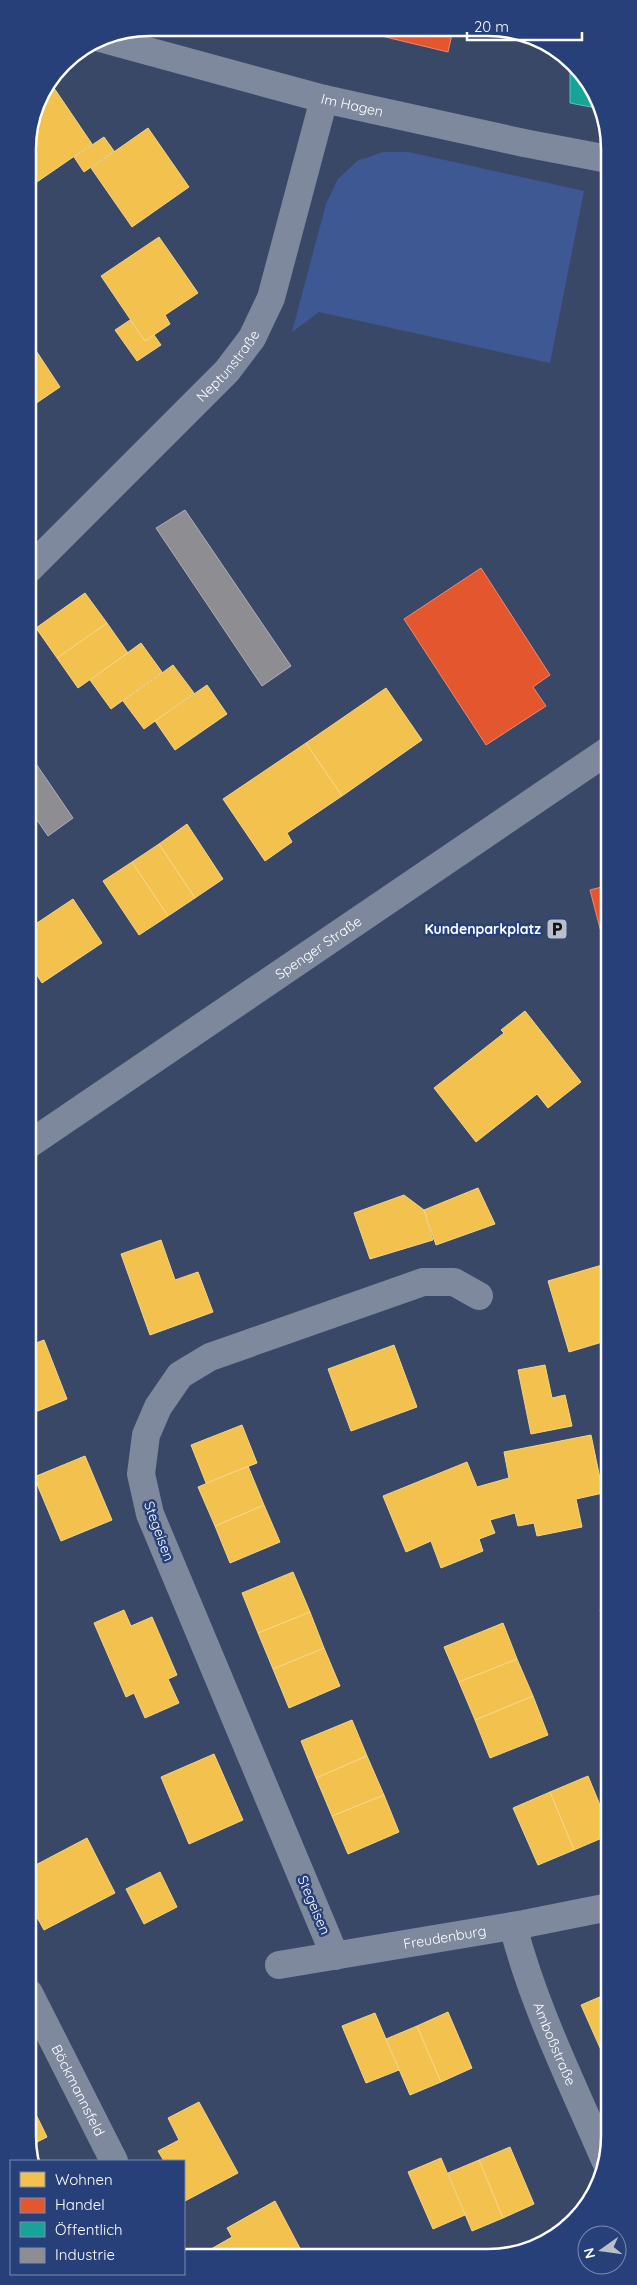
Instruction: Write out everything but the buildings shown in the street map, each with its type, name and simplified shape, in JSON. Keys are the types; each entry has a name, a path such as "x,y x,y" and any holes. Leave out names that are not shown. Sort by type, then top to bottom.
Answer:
{"main road":[{"name":"Spenger Straße","path":"36,1140 601,755"}],"street":[{"name":"Im Hagen","path":"115,42 324,99 524,143 601,158"},
{"name":"Neptunstraße","path":"36,562 227,371 252,338 271,298 324,99"},
{"name":"Stegeisen","path":"335,1956 150,1514 141,1474 146,1435 158,1407 180,1375 210,1357 423,1282 454,1282 479,1296"},
{"name":"Freudenburg","path":"279,1965 513,1926 601,1909"},
{"name":"Amboßstraße","path":"513,1926 522,1961 535,1998 600,2147"},
{"name":"Böckmannsfeld","path":"36,2009 113,2160"}],"shaded area":[{"path":"383,152 409,152 584,191 550,363 319,312 292,332 326,204 338,179 357,161"}],"place":[{"name":"Kundenparkplatz","path":"557,929"}]}
